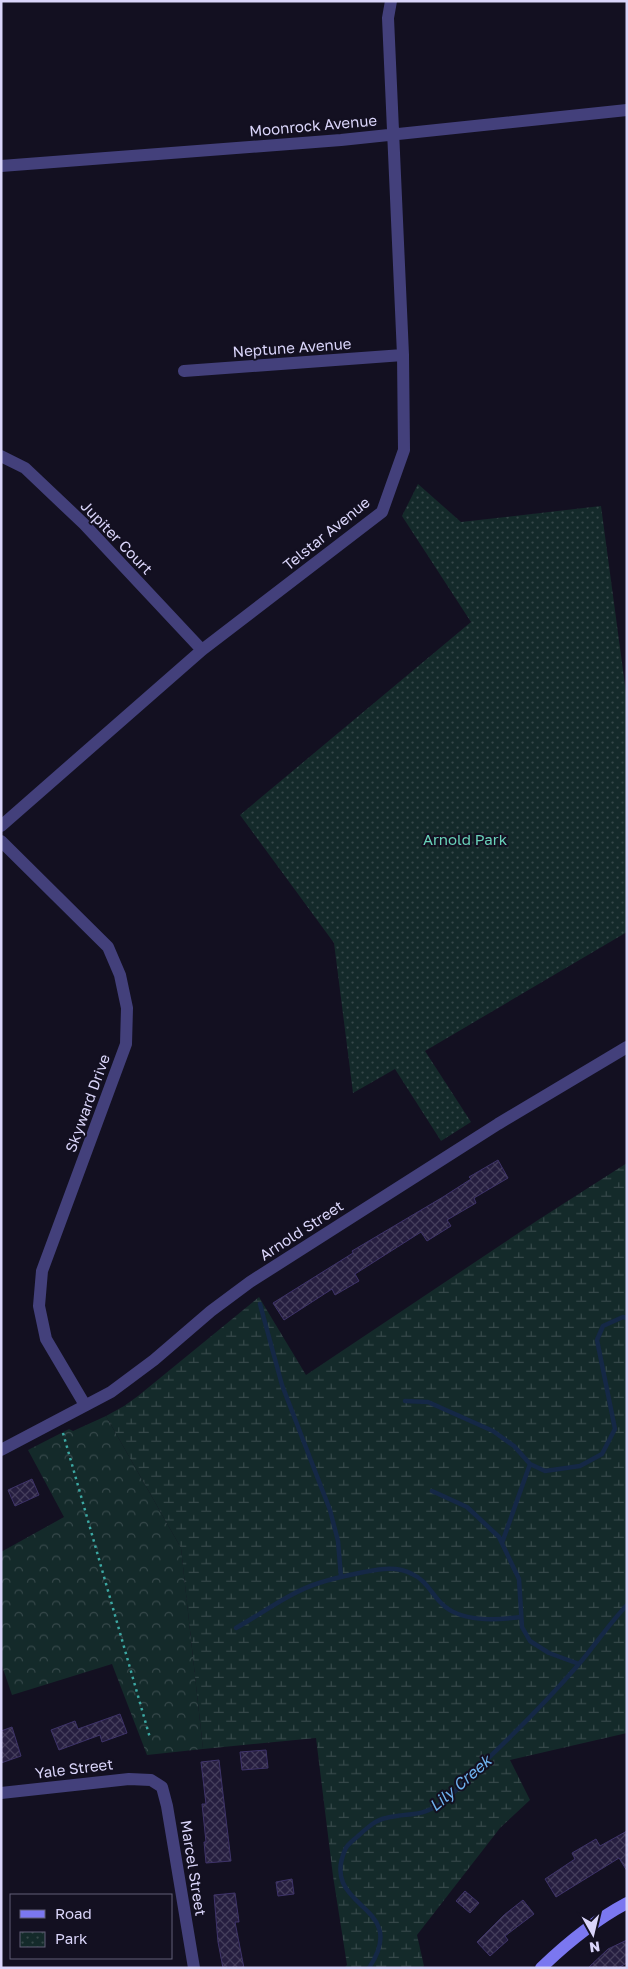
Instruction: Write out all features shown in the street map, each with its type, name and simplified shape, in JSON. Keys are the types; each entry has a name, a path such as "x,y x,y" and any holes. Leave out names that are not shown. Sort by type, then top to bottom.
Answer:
{"street":[{"name":"Telstar Avenue","path":"1,826 202,650 382,512 404,450 403,355 388,18 391,1"},
{"name":"Moonrock Avenue","path":"1,166 341,140 627,110"},
{"name":"Neptune Avenue","path":"184,371 403,355"},
{"name":"Jupiter Court","path":"1,456 25,468 84,524 202,650"},
{"name":"Skyward Drive","path":"1,841 108,947 120,975 127,1008 126,1044 42,1271 40,1288 39,1306 46,1339 85,1405"},
{"name":"Arnold Street","path":"1,1450 111,1392 250,1282 459,1149 627,1047"},
{"name":"Yale Street","path":"1,1793 129,1778 151,1780"},
{"name":"Marcel Street","path":"151,1780 162,1788 165,1794 194,1968"},
{"path":"541,1968 577,1936 613,1910 627,1903"}],"path":[{"path":"59,1419 150,1738"}],"green space":[{"name":"Arnold Park","path":"418,484 461,522 601,506 627,700 627,932 425,1051 471,1122 441,1141 395,1069 353,1093 334,943 240,815 471,622 402,516"},
{"path":"627,1163 627,1733 510,1760 530,1800 500,1828 417,1935 424,1966 422,1968 344,1968 347,1965 333,1876 316,1738 203,1749 181,1548 106,1416 138,1396 259,1297 306,1375"},
{"path":"106,1416 181,1548 203,1749 147,1755 112,1664 12,1695 1,1663 1,1552 64,1517 28,1450 69,1429 73,1431"}],"building":[{"path":"498,1160 508,1178 474,1198 476,1203 447,1220 451,1226 427,1241 421,1232 355,1274 359,1281 335,1295 332,1289 284,1320 273,1303 353,1253 352,1251 443,1197 471,1179 469,1177"},
{"path":"32,1479 39,1495 15,1506 8,1490"},
{"path":"120,1714 127,1733 102,1742 100,1735 59,1750 51,1730 75,1721 78,1729"},
{"path":"12,1727 21,1756 1,1763 1,1731"},
{"path":"266,1750 268,1768 242,1770 240,1752"},
{"path":"219,1760 231,1861 206,1863 202,1804 206,1804 201,1762"},
{"path":"627,1831 627,1871 619,1858 556,1897 545,1879 575,1859 572,1853 596,1839 600,1846"},
{"path":"292,1879 294,1894 278,1896 276,1882"},
{"path":"465,1891 479,1903 470,1913 456,1901"},
{"path":"235,1893 239,1922 235,1922 244,1968 223,1968 218,1942 214,1895"},
{"path":"523,1900 534,1914 505,1936 508,1940 490,1956 477,1942 504,1915"},
{"path":"627,1940 627,1963 618,1968 588,1968 608,1949"}],"waterway":[{"path":"260,1304 282,1385 330,1510 338,1541 341,1577"},
{"path":"405,1401 428,1402 493,1431 514,1446 530,1464 545,1471 580,1466 602,1454 615,1429 597,1340 603,1326 623,1317 627,1318"},
{"path":"502,1543 530,1464"},
{"path":"432,1491 467,1507 499,1537 519,1579 522,1627 530,1641 549,1653 579,1664"},
{"path":"236,1628 287,1597 309,1587 347,1575 389,1569 406,1571 417,1576 441,1603 458,1614 479,1619 521,1617"},
{"name":"Lily Creek","path":"369,1968 379,1947 380,1931 373,1918 344,1885 340,1870 347,1846 367,1828 382,1819 426,1811 450,1796 554,1692 627,1605"}]}
